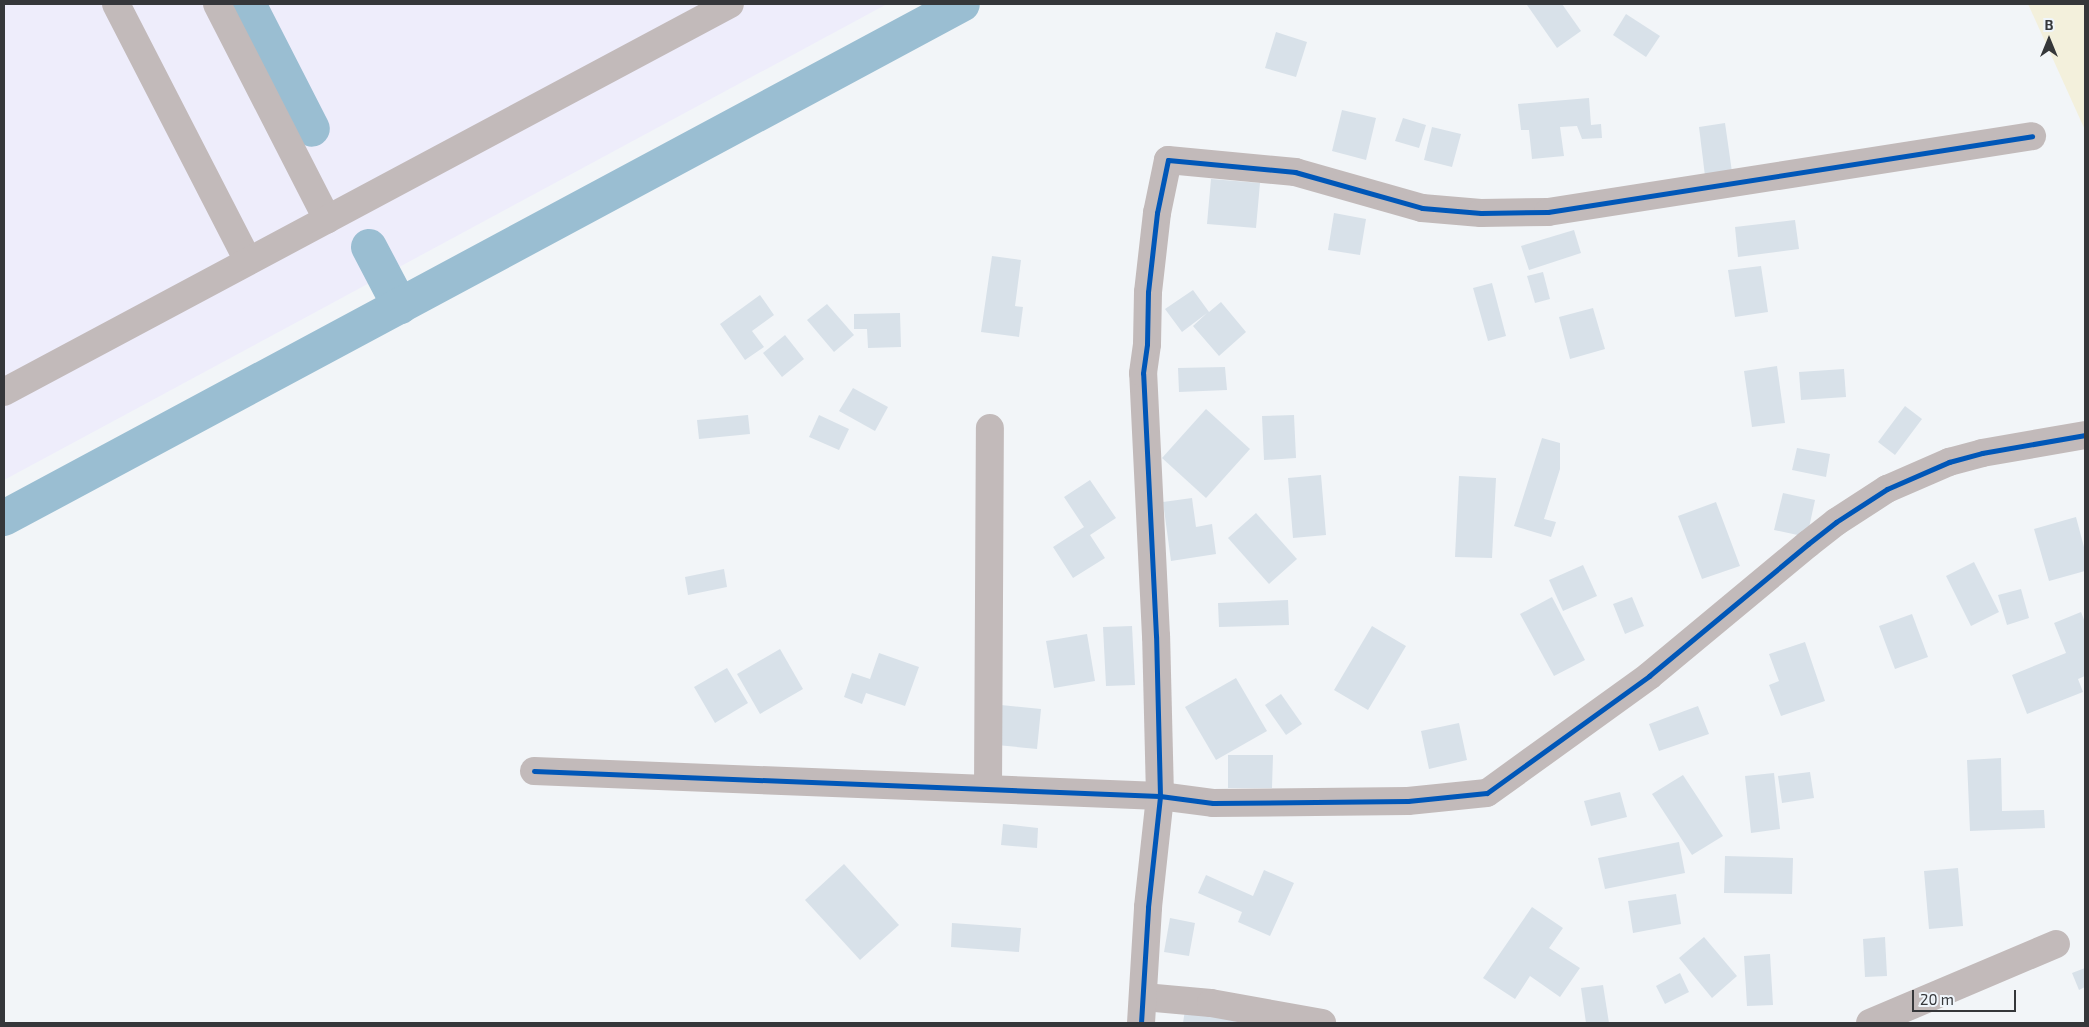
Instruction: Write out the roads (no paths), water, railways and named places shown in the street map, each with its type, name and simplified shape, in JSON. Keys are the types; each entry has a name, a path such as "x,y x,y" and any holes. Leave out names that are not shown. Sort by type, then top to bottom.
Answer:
{"street":[{"path":"116,4 248,261"},
{"path":"217,4 327,219"},
{"path":"4,392 730,4"},
{"path":"1322,1023 1211,1003 1142,1010 1148,907 1160,796 1156,636 1143,373 1147,344 1148,292 1157,213 1168,160 1295,172 1422,208 1482,213 1548,212 2032,136"},
{"path":"988,790 990,428"},
{"path":"534,771 1160,796 1213,803 1408,801 1487,793 1649,676 1836,522 1887,489 1932,468 1974,455 2085,435"},
{"path":"1870,1023 2056,944"}],"waterway":[{"path":"248,4 312,129"},
{"path":"4,518 962,4"},
{"path":"369,247 400,306"}]}
